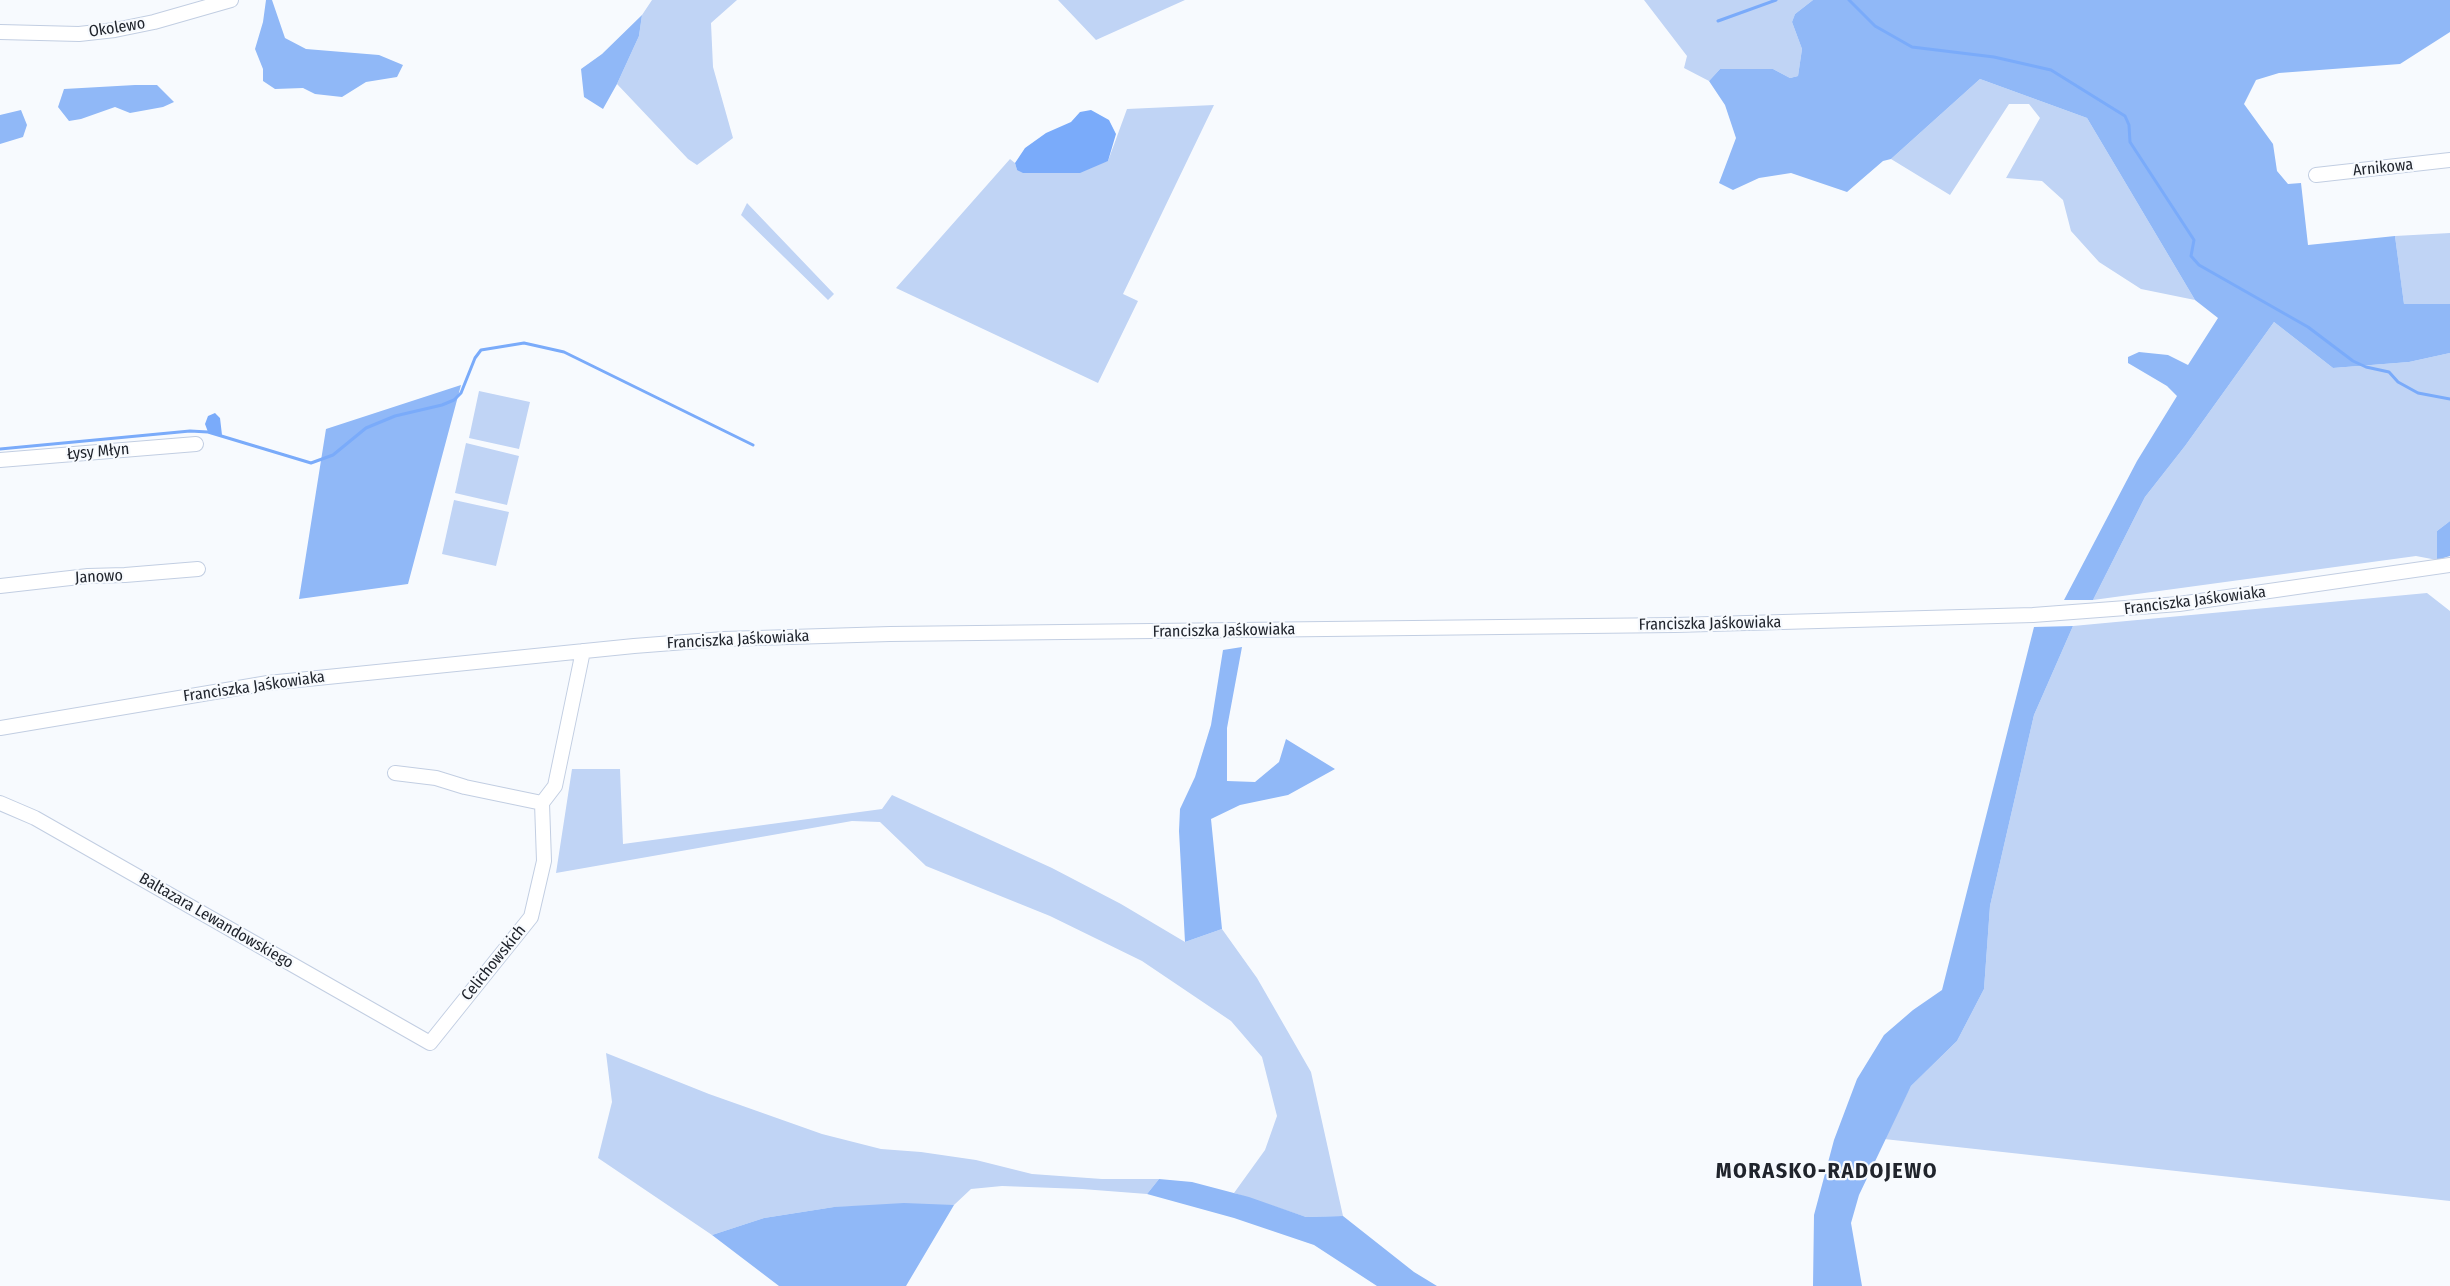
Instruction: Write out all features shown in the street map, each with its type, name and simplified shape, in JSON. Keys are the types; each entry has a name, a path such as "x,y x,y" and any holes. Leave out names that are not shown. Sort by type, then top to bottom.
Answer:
{"street":[{"name":"Okolewo","path":"0,32 79,34 115,30 154,22 231,0"},
{"name":"Arnikowa","path":"2316,175 2450,160"},
{"name":"Łysy Młyn","path":"0,460 196,444"},
{"name":"Franciszka Jaśkowiaka","path":"0,728 268,682 714,640 822,635 1605,626 2032,615 2179,604 2450,565"},
{"name":"Janowo","path":"0,586 88,576 198,569"},
{"path":"395,774 436,778 465,788 542,802 555,786 583,651"},
{"name":"Celichowskich","path":"430,1043 531,917 543,861 542,802"},
{"name":"Baltazara Lewandowskiego","path":"0,803 35,818 430,1043"}],"shaded area":[{"path":"266,0 272,0 285,38 306,49 379,55 403,65 397,77 366,82 342,97 315,94 303,88 275,89 263,81 263,69 255,49 263,22"},
{"path":"652,0 737,0 711,23 713,67 733,138 697,165 688,159 617,84 639,36 642,15"},
{"path":"1058,0 1185,0 1096,40"},
{"path":"1644,0 1813,0 1795,14 1792,22 1802,49 1798,76 1790,78 1773,69 1720,69 1709,81 1684,68 1687,56"},
{"path":"1813,0 2450,0 2450,32 2400,64 2279,73 2256,80 2244,104 2273,144 2277,171 2288,184 2301,183 2308,245 2395,236 2404,304 2450,304 2450,353 2409,362 2333,368 2274,322 2185,446 2145,497 2093,600 2064,600 2137,461 2177,396 2167,386 2128,363 2128,357 2139,352 2168,355 2188,365 2218,318 2195,300 2087,118 1980,79 1891,159 1883,161 1847,192 1791,173 1759,178 1733,190 1719,183 1736,138 1725,105 1709,81 1720,69 1773,69 1790,78 1798,76 1802,49 1792,22 1795,14"},
{"path":"642,15 639,36 603,109 584,97 581,69 602,54"},
{"path":"1980,79 2087,118 2195,300 2141,289 2099,262 2071,231 2063,200 2042,181 2006,178 2040,118 2029,104 2009,104 1950,195 1891,159"},
{"path":"157,85 174,102 163,107 130,113 115,107 69,121 58,107 64,89"},
{"path":"1214,105 1123,294 1138,301 1098,383 896,288 1010,159 1015,163 1017,170 1108,161 1127,109"},
{"path":"21,110 27,125 23,137 0,144 0,115"},
{"path":"1091,110 1109,120 1116,134 1108,161 1080,173 1023,173 1017,170 1015,163 1025,148 1046,133 1071,122 1080,112"},
{"path":"747,203 834,294 828,300 741,215"},
{"path":"2450,233 2450,304 2404,304 2395,236"},
{"path":"2274,322 2333,368 2409,362 2450,353 2450,521 2437,531 2437,560 2416,556 2093,600 2145,497 2185,446"},
{"path":"461,385 408,584 299,599 326,429"},
{"path":"479,391 530,402 519,449 469,438"},
{"path":"215,413 220,418 222,435 208,432 205,424 208,416"},
{"path":"466,443 519,456 507,505 455,493"},
{"path":"454,500 509,512 496,566 442,554"},
{"path":"2450,521 2450,556 2437,560 2437,531"},
{"path":"2427,593 2450,611 2450,1201 1884,1139 1911,1086 1957,1041 1984,989 1990,906 2034,715 2073,626"},
{"path":"2073,626 2034,715 1990,906 1984,989 1957,1041 1911,1086 1859,1195 1851,1223 1862,1286 1813,1286 1814,1215 1834,1140 1857,1079 1884,1035 1913,1010 1942,990 2034,627"},
{"path":"1242,647 1227,728 1227,781 1255,782 1279,762 1286,739 1335,769 1288,795 1240,805 1211,819 1222,929 1185,942 1179,831 1180,809 1195,777 1211,725 1223,650"},
{"path":"572,769 620,769 623,844 882,809 892,795 1052,868 1121,904 1185,942 1222,929 1257,978 1311,1072 1343,1216 1306,1217 1234,1193 1265,1150 1277,1116 1262,1057 1231,1021 1142,961 1050,916 926,866 880,822 852,821 556,873"},
{"path":"606,1053 709,1094 822,1134 881,1149 976,1160 1032,1174 1102,1179 1159,1179 1147,1194 1002,1186 971,1189 954,1205 834,1207 764,1218 712,1235 598,1158 612,1102"},
{"path":"1159,1179 1192,1182 1249,1197 1306,1217 1343,1216 1414,1272 1437,1286 1377,1286 1314,1245 1234,1218 1147,1194"},
{"path":"904,1203 954,1205 906,1286 779,1286 712,1235 764,1218 834,1207"}],"waterway":[{"path":"1718,21 1776,0"},
{"path":"1849,0 1875,26 1912,47 1994,57 2051,70 2125,116 2129,125 2130,142 2194,240 2191,256 2199,265 2308,327 2353,361 2366,367 2389,372 2398,382 2418,393 2450,399"},
{"path":"0,449 190,431 208,432 311,463 333,455 366,428 395,416 454,400 461,393 475,358 481,350 524,343 564,352 753,445"}],"district":[{"name":"MORASKO-RADOJEWO","path":"1827,1172"}]}
